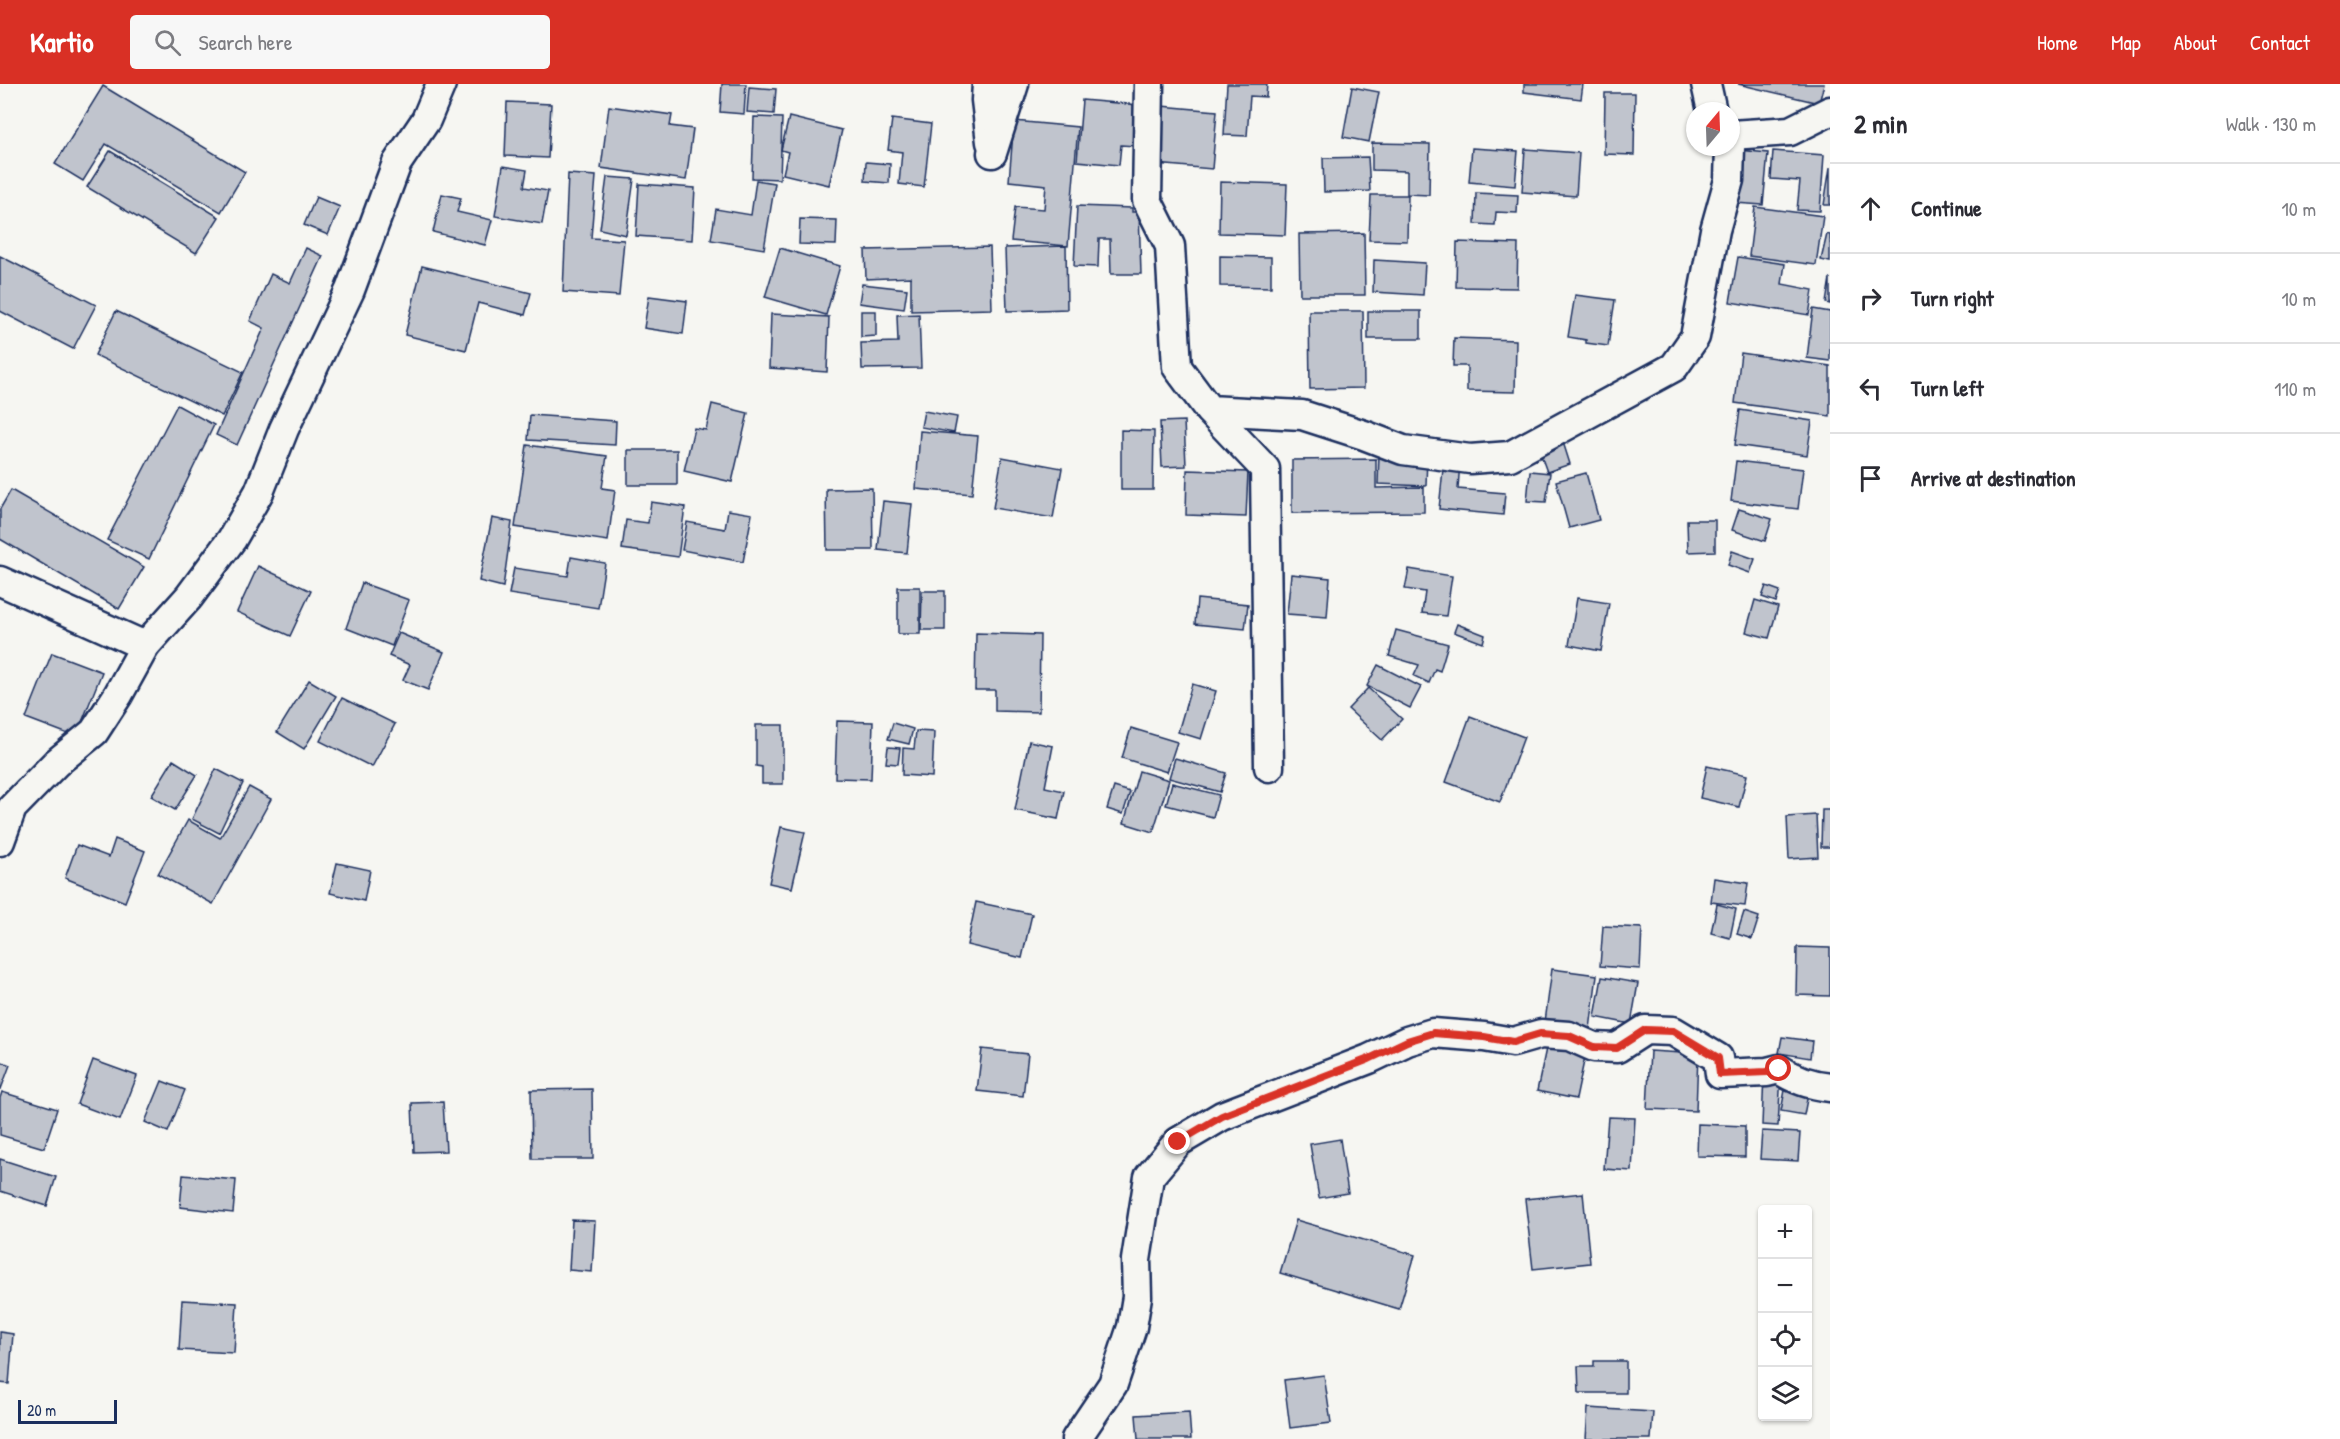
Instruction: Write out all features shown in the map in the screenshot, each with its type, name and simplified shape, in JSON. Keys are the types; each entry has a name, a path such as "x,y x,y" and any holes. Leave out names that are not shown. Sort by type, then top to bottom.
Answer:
{"street":[{"path":"0,841 12,808 56,763 94,732 145,646 189,597 232,539 259,492 288,419 350,290 397,163 426,120 441,84"},
{"path":"987,84 986,100 992,153 1014,84"},
{"path":"1149,84 1147,200 1170,246 1177,367 1209,410 1265,469 1269,767"},
{"path":"1706,84 1710,102"},
{"path":"1740,134 1791,131 1830,111"},
{"path":"1723,156 1729,180"},
{"path":"1209,410 1302,415 1403,450 1470,459 1510,456 1674,367 1695,337 1715,230 1729,180 1730,156"},
{"path":"0,581 145,646"},
{"path":"1076,1439 1113,1384 1132,1327 1137,1297 1136,1260 1149,1178 1178,1142 1222,1116 1369,1059 1407,1041 1433,1033 1513,1042 1540,1034 1569,1036 1594,1047 1617,1048 1645,1030 1673,1031 1718,1058 1720,1074 1767,1072 1779,1069 1825,1093"}],"building":[{"path":"722,84 746,84 744,114 720,112"},
{"path":"1227,84 1267,84 1266,97 1250,96 1247,136 1224,135"},
{"path":"1524,84 1583,84 1581,99 1524,92"},
{"path":"1738,84 1824,84 1819,103"},
{"path":"103,86 245,172 221,212 106,144 83,181 55,164"},
{"path":"749,87 776,89 774,114 747,112"},
{"path":"1352,87 1379,92 1369,142 1343,137"},
{"path":"1605,93 1635,93 1634,155 1604,154"},
{"path":"1082,100 1139,105 1136,146 1121,145 1119,165 1077,161"},
{"path":"507,102 551,104 548,158 505,156"},
{"path":"609,106 672,115 670,126 693,129 686,180 601,168"},
{"path":"1161,106 1217,111 1212,169 1156,164"},
{"path":"754,117 782,118 780,179 752,178"},
{"path":"789,117 842,130 829,185 783,174 788,152 781,150"},
{"path":"892,119 931,124 924,187 899,184 902,152 888,150"},
{"path":"1014,121 1078,127 1068,246 1011,241 1015,207 1044,209 1046,185 1009,181"},
{"path":"1372,143 1430,144 1429,195 1407,194 1407,171 1372,170"},
{"path":"1472,148 1518,151 1515,186 1469,182"},
{"path":"1525,149 1579,153 1576,196 1522,192"},
{"path":"1740,150 1768,153 1763,205 1735,203"},
{"path":"110,151 219,217 196,253 87,187"},
{"path":"1773,151 1824,155 1820,211 1797,210 1800,181 1771,179"},
{"path":"1368,157 1370,191 1324,192 1323,158"},
{"path":"866,162 890,164 889,183 865,181"},
{"path":"503,166 527,170 524,187 548,191 542,224 495,216"},
{"path":"1830,167 1830,205 1824,205"},
{"path":"568,174 596,176 591,238 624,240 619,296 563,292"},
{"path":"607,177 634,179 626,235 600,229"},
{"path":"756,180 775,183 764,249 711,240 716,209 751,215"},
{"path":"1220,182 1287,184 1285,235 1219,233"},
{"path":"639,184 695,188 692,240 636,236"},
{"path":"1476,193 1518,195 1517,213 1496,212 1495,225 1475,224"},
{"path":"442,194 461,198 457,212 492,220 485,245 433,232"},
{"path":"1371,195 1408,195 1407,241 1369,240"},
{"path":"316,197 340,207 328,235 304,225"},
{"path":"1077,206 1132,208 1132,212 1139,212 1141,274 1111,274 1110,239 1099,239 1098,267 1074,266"},
{"path":"1755,207 1823,216 1816,265 1749,256"},
{"path":"800,219 837,220 836,245 799,244"},
{"path":"1364,233 1365,295 1300,295 1299,234"},
{"path":"1827,234 1830,235 1830,262 1821,260"},
{"path":"1457,242 1518,244 1517,288 1456,287"},
{"path":"1066,246 1067,309 1007,311 1005,248"},
{"path":"990,247 992,309 911,311 911,277 866,279 865,250"},
{"path":"306,248 323,256 237,445 216,435 264,328 250,321 271,274 290,283"},
{"path":"780,248 840,266 826,315 765,297"},
{"path":"0,256 96,305 73,349 0,311"},
{"path":"1220,256 1271,257 1271,287 1220,286"},
{"path":"1738,257 1785,264 1782,284 1813,290 1809,315 1730,302"},
{"path":"1374,260 1425,263 1423,295 1373,292"},
{"path":"422,266 531,293 525,315 478,303 466,350 405,335"},
{"path":"1830,278 1830,304 1826,303"},
{"path":"862,284 907,289 904,309 859,303"},
{"path":"1575,295 1615,300 1608,346 1586,343 1586,340 1568,337"},
{"path":"649,296 687,301 683,334 644,328"},
{"path":"1813,309 1830,312 1830,361 1807,358"},
{"path":"116,311 243,372 222,416 95,355"},
{"path":"861,311 876,311 876,336 861,337"},
{"path":"1309,311 1363,311 1364,388 1310,389"},
{"path":"1368,311 1421,311 1421,339 1368,339"},
{"path":"771,314 829,317 827,372 769,368"},
{"path":"919,314 921,368 862,369 861,343 898,342 897,315"},
{"path":"1454,338 1516,340 1515,392 1467,391 1467,366 1453,366"},
{"path":"1741,353 1830,366 1830,416 1735,403"},
{"path":"712,404 748,413 732,482 684,471 694,428 706,430"},
{"path":"177,405 214,425 149,559 107,540"},
{"path":"1740,410 1812,421 1807,455 1735,445"},
{"path":"924,411 957,417 954,433 921,427"},
{"path":"530,415 616,421 615,445 528,440"},
{"path":"1184,421 1186,466 1162,467 1160,422"},
{"path":"1121,430 1154,431 1153,490 1121,490"},
{"path":"920,431 978,436 972,494 916,489"},
{"path":"1563,442 1570,464 1547,472 1539,450"},
{"path":"527,445 607,456 602,488 615,490 608,541 515,527"},
{"path":"628,450 677,450 677,485 628,485"},
{"path":"1379,453 1427,455 1426,486 1378,484"},
{"path":"1002,457 1062,468 1053,518 993,508"},
{"path":"1376,459 1376,488 1424,487 1424,512 1292,513 1292,460"},
{"path":"1444,459 1460,461 1458,489 1505,493 1503,515 1439,509"},
{"path":"1736,461 1803,469 1798,509 1731,501"},
{"path":"1187,470 1248,472 1246,517 1186,515"},
{"path":"1530,471 1550,473 1546,502 1527,501"},
{"path":"1586,473 1599,520 1569,528 1556,481"},
{"path":"872,488 873,550 827,550 826,489"},
{"path":"11,490 144,567 119,609 0,539 0,509"},
{"path":"883,501 912,504 907,553 878,550"},
{"path":"651,502 685,507 678,557 622,549 626,520 648,523"},
{"path":"1739,509 1772,519 1765,541 1732,530"},
{"path":"728,510 752,514 743,562 682,550 687,522 725,529"},
{"path":"492,518 512,522 503,587 479,581"},
{"path":"1687,520 1715,520 1715,551 1688,552"},
{"path":"1732,551 1755,559 1750,573 1728,565"},
{"path":"571,557 605,563 598,608 509,594 514,568 568,576"},
{"path":"258,566 311,591 290,636 237,612"},
{"path":"1409,569 1452,576 1446,616 1422,613 1425,592 1405,589"},
{"path":"1291,574 1330,578 1327,617 1287,614"},
{"path":"362,583 409,600 392,646 346,628"},
{"path":"1766,586 1780,591 1776,602 1762,597"},
{"path":"898,587 920,587 920,634 898,634"},
{"path":"922,591 945,591 945,630 921,630"},
{"path":"1577,598 1609,603 1601,651 1569,645"},
{"path":"1197,599 1248,604 1245,629 1195,624"},
{"path":"1755,600 1778,607 1769,638 1746,632"},
{"path":"1457,624 1485,635 1483,643 1454,632"},
{"path":"1396,630 1448,644 1440,671 1435,669 1429,683 1414,676 1419,665 1389,656"},
{"path":"399,633 444,652 428,690 403,680 410,665 389,656"},
{"path":"976,633 1040,635 1039,712 995,711 995,690 975,690"},
{"path":"52,653 102,672 76,737 26,718"},
{"path":"1378,665 1421,687 1410,708 1367,686"},
{"path":"309,680 336,696 304,749 277,732"},
{"path":"1192,684 1216,691 1201,739 1178,732"},
{"path":"1368,688 1402,719 1382,740 1348,709"},
{"path":"342,698 395,724 372,767 320,741"},
{"path":"1470,716 1524,737 1500,802 1446,782"},
{"path":"837,721 873,722 871,779 835,778"},
{"path":"893,723 913,729 909,744 888,739"},
{"path":"756,725 783,725 783,784 762,784 762,767 756,766"},
{"path":"1131,728 1177,742 1167,772 1122,758"},
{"path":"916,731 934,732 932,777 902,775 903,748 914,749"},
{"path":"1029,741 1053,746 1045,787 1064,791 1058,819 1015,810"},
{"path":"888,747 900,748 898,764 886,763"},
{"path":"1175,758 1226,773 1220,792 1169,778"},
{"path":"173,760 197,775 175,810 151,796"},
{"path":"1707,766 1747,775 1739,807 1700,798"},
{"path":"216,769 243,783 219,833 192,819"},
{"path":"1139,771 1169,780 1153,832 1124,823"},
{"path":"1172,783 1219,795 1213,817 1166,805"},
{"path":"249,787 271,799 213,904 158,874 188,820 220,838"},
{"path":"1114,787 1130,792 1123,814 1107,809"},
{"path":"1822,810 1830,810 1830,847 1821,847"},
{"path":"1816,815 1818,857 1789,859 1787,817"},
{"path":"781,827 805,832 792,888 769,883"},
{"path":"115,839 145,851 125,902 65,878 77,845 109,857"},
{"path":"337,863 370,870 364,901 330,893"},
{"path":"1714,878 1748,883 1745,906 1711,902"},
{"path":"976,902 1032,914 1022,958 967,945"},
{"path":"1717,904 1736,909 1730,938 1711,933"},
{"path":"1744,912 1759,917 1752,939 1737,934"},
{"path":"1603,926 1642,928 1640,969 1600,966"},
{"path":"1797,947 1830,948 1830,996 1796,995"},
{"path":"1552,969 1597,975 1590,1029 1545,1022"},
{"path":"1602,977 1638,983 1631,1024 1595,1017"},
{"path":"1782,1037 1812,1041 1810,1058 1779,1053"},
{"path":"1548,1039 1587,1047 1576,1099 1537,1091"},
{"path":"982,1049 1028,1054 1023,1096 977,1091"},
{"path":"1650,1051 1698,1054 1696,1111 1647,1109"},
{"path":"93,1060 137,1076 120,1120 77,1104"},
{"path":"0,1061 10,1065 1,1089 0,1089"},
{"path":"1764,1073 1781,1074 1778,1126 1762,1125"},
{"path":"162,1081 185,1090 168,1132 145,1122"},
{"path":"592,1089 593,1159 532,1159 531,1090"},
{"path":"1785,1090 1808,1094 1804,1115 1781,1111"},
{"path":"2,1092 57,1109 44,1148 0,1135"},
{"path":"443,1102 446,1151 414,1152 412,1103"},
{"path":"1608,1117 1635,1118 1632,1171 1604,1169"},
{"path":"1698,1124 1745,1126 1745,1157 1697,1156"},
{"path":"1762,1131 1800,1133 1798,1161 1760,1159"},
{"path":"1340,1139 1348,1193 1319,1198 1310,1144"},
{"path":"0,1159 56,1177 47,1206 0,1191"},
{"path":"183,1175 236,1180 233,1213 180,1207"},
{"path":"1583,1193 1590,1263 1533,1269 1525,1199"},
{"path":"572,1220 595,1221 592,1272 569,1270"},
{"path":"1296,1220 1415,1255 1399,1309 1280,1273"},
{"path":"182,1300 237,1303 234,1353 179,1350"},
{"path":"0,1332 13,1334 9,1384 0,1383"},
{"path":"1594,1361 1626,1361 1626,1393 1579,1393 1578,1366 1594,1366"},
{"path":"1324,1375 1331,1423 1290,1428 1284,1380"},
{"path":"1588,1408 1653,1412 1651,1439 1586,1439"},
{"path":"1189,1412 1191,1439 1138,1439 1136,1415"}],"route":[{"path":"1178,1142 1222,1116 1369,1059 1407,1041 1433,1033 1513,1042 1540,1034 1569,1036 1594,1047 1617,1048 1645,1030 1673,1031 1718,1058 1720,1074 1751,1074 1779,1069"}]}
